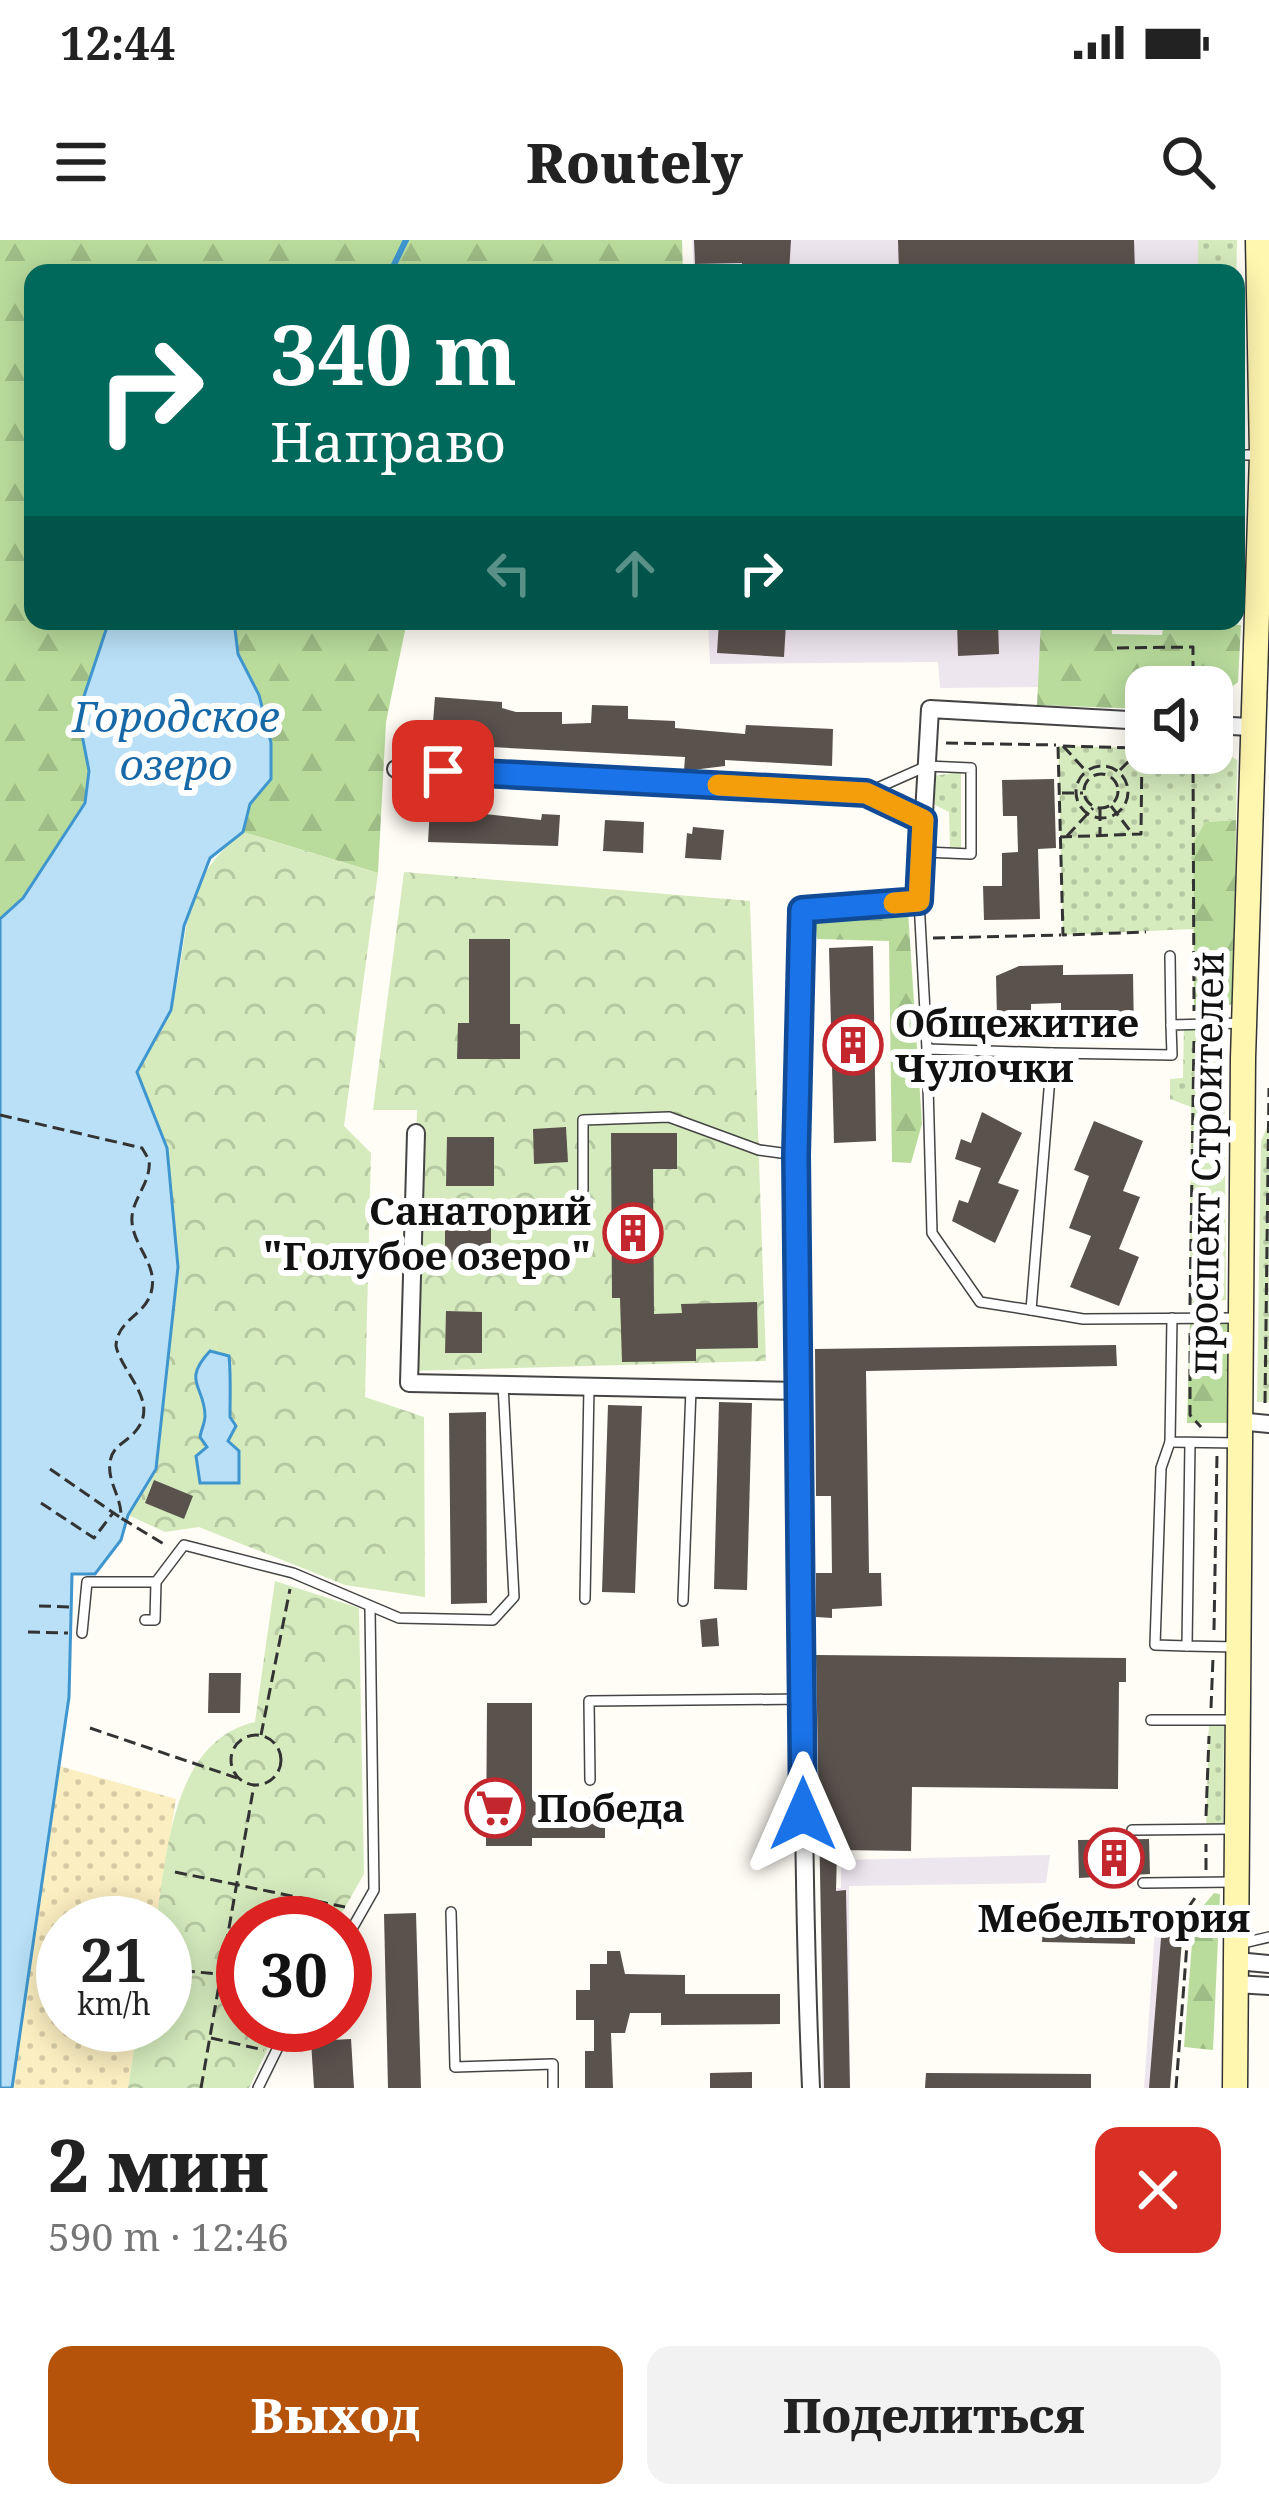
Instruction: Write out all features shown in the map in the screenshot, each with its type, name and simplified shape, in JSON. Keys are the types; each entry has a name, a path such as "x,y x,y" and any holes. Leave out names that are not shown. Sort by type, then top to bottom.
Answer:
{"street":[{"name":"проспект Строителей","path":"1235,2088 1245,1431 1240,1318 1244,1023 1258,910 1250,727 1249,455 1265,429 1258,240"},
{"path":"811,2088 802,1892 802,1391 796,1155 802,910 919,901 930,710 1125,721"},
{"path":"1233,726 1250,727"},
{"path":"396,769 866,793 923,820"},
{"path":"416,1133 409,1382 802,1391"},
{"path":"1236,1963 1269,1964"},
{"path":"1236,1963 1269,1986"}],"lane":[{"path":"866,793 926,766 971,768 971,854 925,852"},
{"path":"919,901 932,1234 980,1302 1083,1319 1240,1318"},
{"path":"927,1049 1172,1055 1170,956"},
{"path":"1172,1025 1244,1023"},
{"path":"1031,1310 1052,1053"},
{"path":"583,1190 583,1120 669,1117 759,1150 796,1155"},
{"path":"1172,1318 1170,1442 1161,1468 1155,1645 1241,1647"},
{"path":"145,1620 155,1620 156,1582 184,1545 293,1573 399,1618 493,1620 514,1597 503,1384"},
{"path":"585,1599 589,1387"},
{"path":"683,1601 691,1389"},
{"path":"1170,1442 1245,1431"},
{"path":"1187,1646 1190,1442"},
{"path":"82,1633 87,1582 156,1582"},
{"path":"370,1609 371,1896"},
{"path":"590,1780 590,1701 803,1699"},
{"path":"1151,1720 1241,1720"},
{"path":"1132,1830 1239,1829"},
{"path":"1143,1883 1238,1882"},
{"path":"451,1912 455,2067 553,2064 553,2088"},
{"path":"1236,1963 1269,1937"},
{"path":"258,2088 272,2052"}],"path":[{"path":"1117,648 1193,647 1193,666"},
{"path":"928,742 1125,748"},
{"path":"1060,746 1086,771"},
{"path":"1060,746 1063,935"},
{"path":"1118,771 1125,764"},
{"path":"1102,766 1118,771 1128,793 1117,813 1100,818 1088,813 1076,793 1086,771 1102,766"},
{"path":"1063,837 1142,834 1142,774"},
{"path":"1193,774 1190,1415 1245,1431"},
{"path":"1084,793 1090,777 1107,775 1118,791 1110,805"},
{"path":"1059,793 1084,793 1097,807 1100,836"},
{"path":"1110,805 1132,835"},
{"path":"1063,837 1088,813 1110,805"},
{"path":"921,938 1146,932"},
{"path":"1209,1720 1214,1646 1245,1431 1265,1406 1269,1088"},
{"path":"0,1115 142,1148 149,1160 131,1218 149,1263 152,1289 144,1307 116,1336 117,1354 143,1406 136,1431 110,1461 121,1518"},
{"path":"1192,1217 1225,1217"},
{"path":"1260,1220 1268,1220"},
{"path":"50,1468 145,1535"},
{"path":"41,1503 94,1538 113,1514"},
{"path":"261,1735 293,1573"},
{"path":"39,1606 83,1607"},
{"path":"28,1632 82,1633"},
{"path":"90,1728 254,1785 266,1783 280,1767 278,1747 261,1735 242,1738 231,1753 238,1778"},
{"path":"1176,2088 1190,1905 1206,1882 1209,1732"},
{"path":"232,1896 254,1785"},
{"path":"175,1872 295,1896"},
{"path":"201,2088 216,2003"},
{"path":"211,2038 216,2039"}],"shaded area":[{"path":"692,240 1198,240 1198,264 693,264"},
{"path":"708,630 1102,630 1044,687 940,688 938,662 710,664"},
{"path":"1050,1855 1046,1883 849,1886 850,2088 822,2088 823,1888 841,1888 841,1860"},
{"path":"1156,1915 1177,1917 1166,2088 1144,2088"}],"green space":[{"path":"0,240 682,240 683,264 24,264 24,630 106,630 78,714 89,771 85,803 23,898 0,919"},
{"path":"1198,240 1237,240 1236,264 1198,264"},
{"path":"235,630 405,630 386,722 378,873 243,832 250,804 271,779 259,695 238,654"},
{"path":"1041,630 1162,635 1163,630 1241,630 1238,682 1233,686 1233,666 1125,666 1125,708 1037,705"},
{"path":"1058,746 1125,748 1125,774 1233,774 1233,757 1237,760 1236,820 1205,822 1193,843 1193,929 1063,935"},
{"path":"961,772 961,848 950,848 949,812 935,805 933,776"},
{"path":"1236,820 1234,1004 1194,1010 1193,843 1205,822"},
{"path":"243,832 378,873 344,1126 371,1153 365,1397 424,1417 425,1597 345,1585 199,1527 165,1532 128,1515 156,1469 145,1096 137,1072 172,1006 197,891 222,851"},
{"path":"404,872 750,901 766,1361 410,1371 417,1110 373,1110"},
{"path":"908,911 922,1124 911,1163 892,1162 889,941 817,939 815,915"},
{"path":"1224,1024 1226,1300 1190,1303 1191,1107 1170,1099 1170,1079 1183,1078 1184,1025"},
{"path":"1269,1123 1269,1402 1257,1402 1261,1141"},
{"path":"1190,1318 1228,1318 1228,1423 1187,1423"},
{"path":"275,1581 359,1608 364,1874 351,1896 216,1896 216,2052 266,2052 249,2088 128,2088 134,2052 192,2052 192,1896 160,1896 170,1834 190,1775 206,1752 227,1733 255,1722"},
{"path":"1209,1720 1224,1720 1223,1829 1206,1830"},
{"path":"1214,1893 1220,1894 1213,2050 1184,2047 1194,1917"}],"sand":[{"path":"59,1766 176,1799 160,1896 40,1896"},
{"path":"36,1924 36,2052 134,2052 128,2088 12,2088"}],"water":[{"name":"Городское озеро","path":"106,630 235,630 238,654 259,695 271,743 271,779 250,804 243,832 210,858 184,926 171,1010 137,1072 167,1148 178,1267 156,1469 128,1515 121,1540 95,1574 72,1574 69,1697 40,1896 36,1896 12,2088 0,2088 0,919 23,898 85,803 89,771 78,714"},
{"path":"210,1351 229,1356 230,1417 236,1426 228,1441 239,1451 239,1483 200,1483 196,1456 207,1447 200,1437 205,1416 196,1377"}],"building":[{"path":"694,240 791,240 790,264 695,264"},
{"path":"898,240 1134,240 1135,264 899,264"},
{"path":"718,630 786,630 784,657 717,653"},
{"path":"957,630 998,630 999,654 958,656"},
{"path":"435,697 502,702 502,708 516,712 562,712 562,724 591,723 592,705 628,706 628,719 675,721 675,728 745,734 746,725 833,729 832,766 725,760 725,766 684,771 685,757 491,747 492,741 432,735"},
{"path":"1054,779 1056,848 1038,849 1040,919 984,920 983,886 1002,886 1002,853 1018,852 1017,816 1003,816 1002,780"},
{"path":"430,808 541,820 542,814 560,815 558,846 428,842"},
{"path":"605,820 644,822 643,853 603,851"},
{"path":"693,827 724,830 721,860 685,858 687,833 692,834"},
{"path":"469,939 510,939 510,1024 520,1024 520,1059 457,1059 458,1023 469,1023"},
{"name":"Общежитие Чулочки","path":"873,946 876,1141 834,1143 829,948"},
{"path":"1063,965 1063,975 1133,974 1134,1033 1094,1031 1094,1013 1061,1013 1061,1003 1031,1004 1031,1017 997,1018 996,976 1019,966"},
{"path":"982,1112 1022,1133 998,1183 1019,1190 995,1243 952,1221 959,1200 968,1203 981,1168 955,1159 961,1139 971,1143"},
{"path":"1094,1121 1143,1141 1123,1191 1140,1197 1119,1249 1139,1257 1119,1306 1070,1287 1091,1236 1069,1228 1089,1176 1074,1170"},
{"path":"566,1127 568,1162 534,1164 533,1129"},
{"path":"611,1133 677,1133 677,1169 653,1169 654,1314 682,1313 681,1304 757,1302 758,1348 696,1349 696,1361 622,1362 620,1298 612,1298"},
{"path":"447,1137 494,1137 494,1186 446,1186"},
{"path":"491,1222 491,1259 445,1260 445,1223"},
{"path":"446,1311 482,1312 482,1353 445,1353"},
{"path":"1116,1345 1117,1366 866,1371 869,1573 881,1573 882,1606 832,1609 832,1618 816,1617 816,1573 832,1573 831,1496 816,1496 815,1349"},
{"path":"719,1402 752,1403 747,1590 714,1589"},
{"path":"608,1405 642,1406 635,1593 602,1592"},
{"path":"486,1412 487,1603 451,1604 449,1413"},
{"path":"154,1480 193,1496 184,1519 145,1503"},
{"path":"717,1618 719,1646 702,1647 700,1620"},
{"path":"816,1655 1126,1658 1126,1682 1119,1682 1118,1789 912,1787 911,1851 837,1850 836,1891 846,1890 850,2088 824,2088"},
{"path":"209,1673 241,1673 240,1713 208,1713"},
{"path":"487,1703 532,1703 532,1797 605,1797 605,1838 532,1838 532,1846 486,1846"},
{"name":"Мебельтория","path":"1149,1839 1150,1874 1079,1878 1078,1840"},
{"path":"416,1913 421,2088 388,2088 384,1914"},
{"path":"1043,1926 1135,1927 1135,1944 1042,1942"},
{"path":"1162,1926 1183,1928 1170,2088 1149,2088"},
{"path":"607,1951 620,1951 625,1974 685,1975 685,1994 780,1994 780,2024 661,2025 661,2013 630,2013 625,2033 611,2033 613,2088 585,2088 585,2051 594,2051 594,2020 576,2020 576,1990 590,1990 590,1964 607,1964"},
{"path":"312,2052 352,2052 354,2088 314,2088"},
{"path":"752,2072 752,2088 710,2088 710,2073"},
{"path":"926,2073 1091,2074 1091,2088 925,2088"}],"waterway":[{"path":"394,264 406,240"}],"slow traffic":[{"path":"718,785 866,793 923,820 919,901 894,903"}],"place":[{"name":"Общежитие Чулочки","path":"853,1045"},
{"name":"Санаторий \"Голубое озеро\"","path":"633,1233"},
{"name":"Победа","path":"495,1808"},
{"name":"Мебельтория","path":"1114,1858"}],"route":[{"path":"443,771 866,793 923,820 919,901 802,910 796,1155 803,1814"}]}
